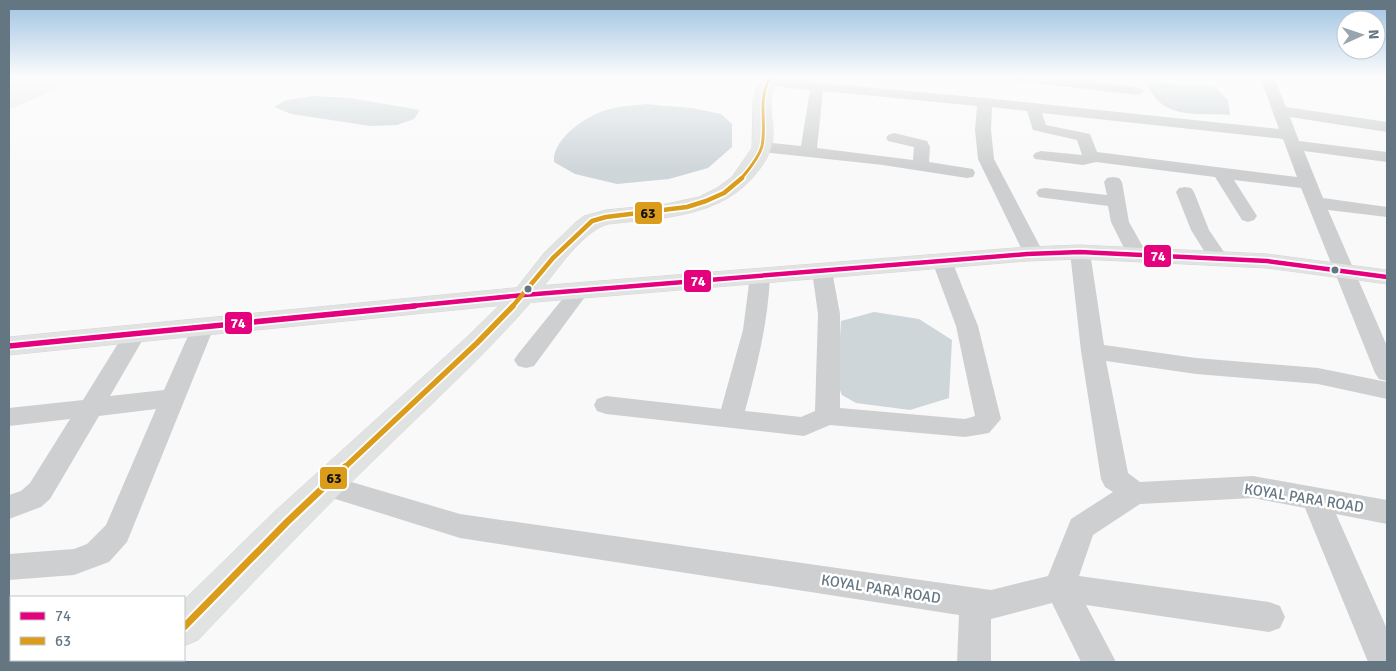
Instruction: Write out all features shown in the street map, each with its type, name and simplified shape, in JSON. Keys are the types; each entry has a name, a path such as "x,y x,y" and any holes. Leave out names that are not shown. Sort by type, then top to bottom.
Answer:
{"main road":[{"path":"185,627 287,522 477,343 524,295 553,258 592,221 606,217 698,206 717,198 746,175 762,147 760,108"},
{"path":"9,346 524,295 1034,254 1080,252 1266,260 1387,277"}],"street":[{"path":"808,152 814,108"},
{"path":"989,108 983,130 986,159 1034,254"},
{"path":"1034,108 1038,127 1084,137 1090,156"},
{"path":"1037,108 1291,140 1387,157"},
{"path":"1280,111 1387,127"},
{"path":"1280,111 1308,184 1384,360"},
{"path":"1322,118 1339,150"},
{"path":"894,138 921,144 921,166"},
{"path":"762,147 884,160 967,173"},
{"path":"1041,156 1089,160 1090,156"},
{"path":"1090,156 1308,184"},
{"path":"1221,173 1248,216"},
{"path":"1113,182 1120,222 1137,254"},
{"path":"1186,192 1200,230 1218,258"},
{"path":"1045,193 1117,202"},
{"path":"1316,202 1387,212"},
{"path":"1080,252 1093,351 1115,479 1135,493 1081,528 1060,587 1099,662"},
{"path":"606,405 804,427 827,416 965,428 980,426 988,419 968,326 942,261"},
{"path":"822,271 829,314 827,416"},
{"path":"731,418 756,325 760,302 760,276"},
{"path":"526,360 580,290"},
{"path":"9,567 74,562 98,553 117,534 204,327"},
{"path":"9,507 31,499 40,491 135,334"},
{"path":"1093,351 1196,366 1318,376 1387,390"},
{"path":"9,417 173,398"},
{"name":"KOYAL PARA ROAD","path":"329,483 339,489 460,526 975,603 991,605 1060,587"},
{"name":"KOYAL PARA ROAD","path":"1135,493 1253,487 1387,512"},
{"path":"1315,499 1384,662"},
{"path":"1060,587 1270,617"},
{"path":"974,662 975,603"}],"shaded area":[{"path":"277,108 410,108 420,110 414,119 397,125 371,126 291,114"},
{"path":"614,108 694,108 721,114 732,124 732,147 708,168 669,179 617,184 575,174 554,162 558,145 564,137 589,117"},
{"path":"1229,108 1230,115 1193,114 1171,109"},
{"path":"874,312 919,319 952,340 949,398 910,410 856,403 842,395 837,383 841,321"}],"transit line":[{"name":"63","path":"185,626 287,522 477,343 524,295 553,258 584,227 592,221 606,217 687,207 724,193 740,181 752,165 762,145 762,108"},
{"name":"74","path":"9,346 524,295 1027,254 1080,252 1267,261 1387,277"}]}
